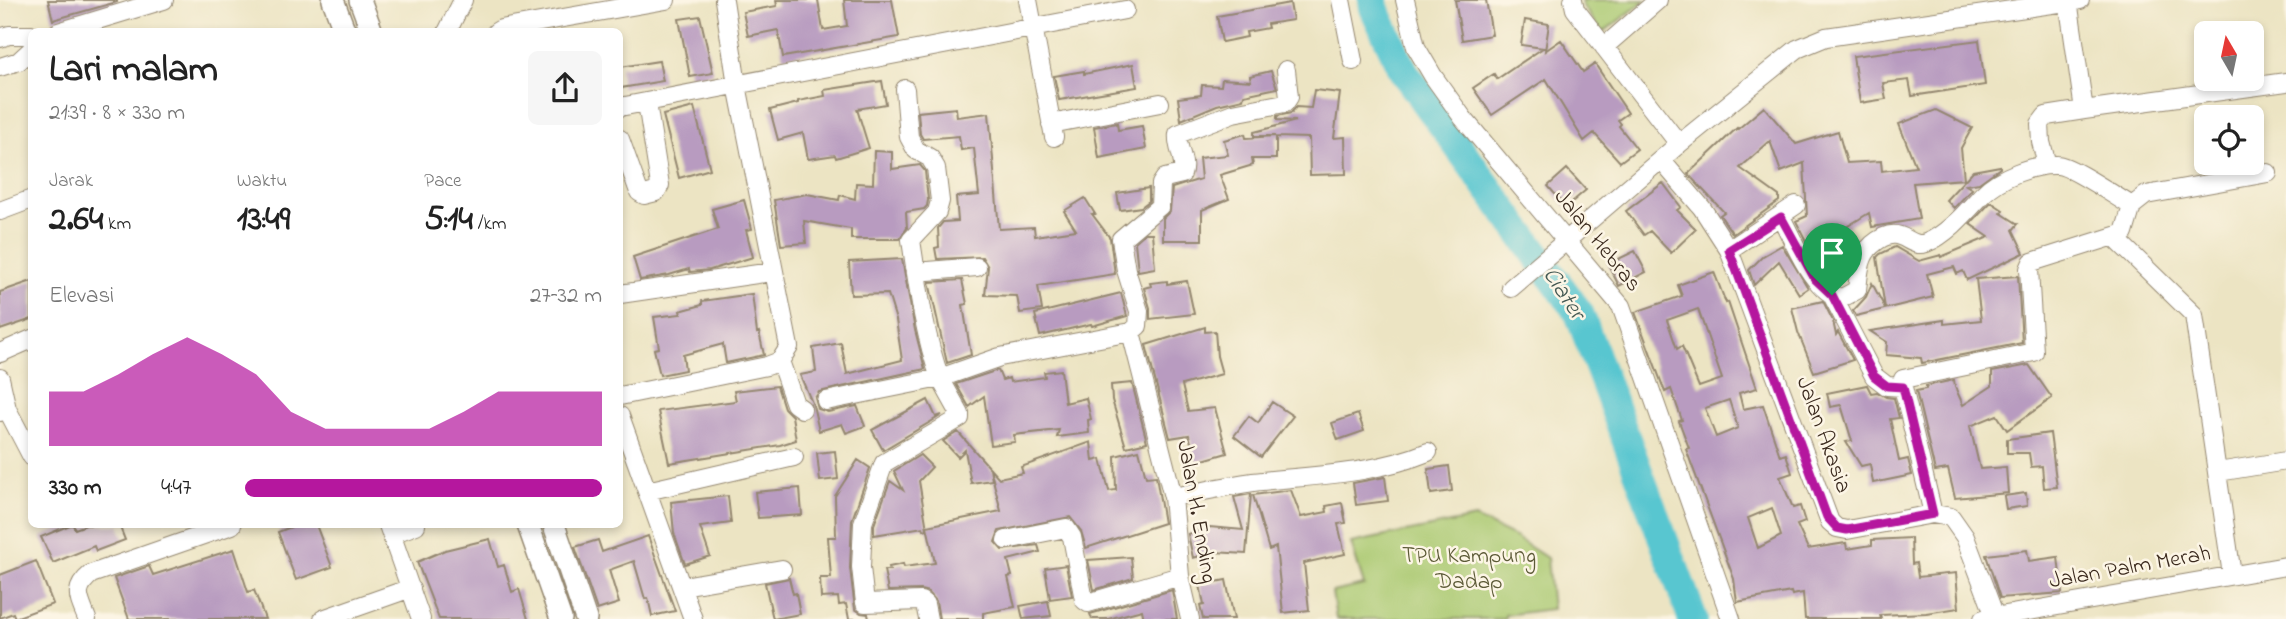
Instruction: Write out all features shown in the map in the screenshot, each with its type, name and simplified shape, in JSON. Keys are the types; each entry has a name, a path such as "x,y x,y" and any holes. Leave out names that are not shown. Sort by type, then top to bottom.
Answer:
{"street":[{"path":"71,28 164,0"},
{"path":"333,0 344,28"},
{"path":"360,0 370,28"},
{"path":"449,28 463,0"},
{"path":"507,28 666,0"},
{"path":"623,395 773,363 789,347 772,272 724,0"},
{"path":"1028,0 1053,130 1160,103"},
{"path":"1341,0 1353,61"},
{"name":"Jalan Hebras","path":"1405,0 1416,47 1433,76 1463,118 1621,306 1731,619"},
{"path":"1573,0 1575,9 1679,145"},
{"path":"1604,47 1658,0"},
{"path":"1511,288 1797,49 1826,37 2072,1 2084,110"},
{"path":"623,107 1125,10"},
{"path":"0,38 28,35"},
{"path":"0,67 19,61 28,53"},
{"path":"826,401 940,378 1000,357 1131,332 1138,326 1139,311 1126,270 1121,239 1160,206 1161,184 1165,178 1182,174 1178,134 1233,113 1284,103 1289,97 1286,71"},
{"path":"2047,165 2040,124 2046,116 2286,82"},
{"path":"905,89 909,137 916,150 930,158 936,168 940,201 937,212 911,240 916,272 930,346 940,378 960,418 884,463 863,523 861,567 865,603 921,601 925,604 928,619"},
{"path":"623,147 639,192 645,195 656,192 660,185 647,103"},
{"name":"Jalan Akasia","path":"1661,160 1702,208 1729,250 1830,522 1837,528 1855,529 1933,514"},
{"path":"1832,295 1843,298 1857,289 1861,260 1880,240 1900,234 1915,243 1926,243 1959,220 1986,191 2019,173 2047,165 2061,165 2132,206"},
{"path":"1991,618 1959,527 1951,517 1933,514 1902,381 1906,377 2035,351 2029,265 2124,233 2132,206 2146,195 2268,173"},
{"path":"0,211 28,200"},
{"path":"1729,250 1796,205"},
{"path":"1781,217 1815,279 1832,295 1874,376 1887,386 1903,387"},
{"path":"2115,238 2194,315 2232,575"},
{"path":"916,272 977,267"},
{"path":"623,294 772,272"},
{"name":"Jalan H. Ending","path":"1131,332 1173,497 1180,576 1190,619"},
{"path":"0,353 28,342"},
{"path":"773,363 795,405 802,409"},
{"path":"0,378 3,410 28,451"},
{"path":"623,436 626,455 647,491 693,619"},
{"path":"1173,497 1251,482 1337,474 1405,461 1427,452"},
{"path":"647,491 794,457"},
{"path":"2218,472 2286,461"},
{"path":"87,619 78,593 80,583 91,573 223,528"},
{"path":"529,528 561,619"},
{"path":"555,528 586,619"},
{"path":"1006,540 1066,528 1072,537 1084,600 1088,603 1180,576"},
{"path":"390,529 421,619"},
{"name":"Jalan Palm Merah","path":"1991,618 2286,566"},
{"path":"683,586 782,569"},
{"path":"323,619 411,588"}],"green space":[{"path":"1581,0 1646,0 1602,33"},
{"name":"TPU Kampung Dadap","path":"1475,518 1515,537 1547,558 1552,609 1505,615 1505,619 1336,619 1332,592 1364,585 1351,543"}],"building":[{"path":"48,0 117,0 117,2 53,20"},
{"path":"776,0 818,0 823,30 847,26 844,0 892,0 899,37 783,57 778,30 748,36 743,12 777,6"},
{"path":"1455,0 1486,0 1492,35 1462,40"},
{"path":"1290,3 1293,20 1267,24 1268,28 1246,32 1247,37 1222,42 1217,16"},
{"path":"700,16 713,73 690,77 679,19"},
{"path":"1525,20 1549,24 1545,51 1561,40 1583,72 1595,64 1628,113 1618,120 1621,124 1619,126 1637,149 1620,162 1594,133 1584,141 1546,79 1492,115 1473,88 1494,74 1497,79 1543,48 1521,45"},
{"path":"1979,40 1985,85 1912,96 1909,80 1883,83 1886,99 1860,103 1853,56"},
{"path":"659,61 663,81 623,88 623,67"},
{"path":"1133,64 1137,87 1059,100 1054,76 1084,71 1084,74"},
{"path":"1271,71 1277,88 1244,95 1243,99 1217,105 1181,120 1178,98 1201,95 1202,85 1221,86 1222,79 1251,81 1250,76"},
{"path":"882,81 886,104 857,109 869,148 836,158 835,155 808,159 803,133 778,140 770,110 825,96 824,90"},
{"path":"1314,90 1340,93 1334,138 1345,137 1346,174 1310,175 1309,138 1276,137 1276,159 1252,159 1253,165 1220,175 1229,199 1202,210 1202,240 1163,240 1163,218 1170,211 1172,188 1201,179 1199,158 1228,155 1224,140 1245,134 1246,138 1275,136 1254,136 1254,132 1296,121 1277,120 1277,116 1291,113 1296,107 1311,108"},
{"path":"694,107 710,169 679,178 663,115"},
{"path":"1764,107 1796,144 1838,131 1847,163 1881,161 1882,171 1916,167 1899,124 1936,110 1972,128 1961,148 1964,179 1913,183 1919,219 1872,227 1869,213 1843,229 1854,250 1850,262 1827,275 1815,259 1796,221 1807,216 1804,163 1781,172 1770,141 1740,168 1779,196 1779,201 1733,234 1720,215 1724,212 1688,174 1737,128"},
{"path":"956,108 957,117 989,113 999,229 1034,227 1035,236 1076,230 1064,211 1085,198 1095,214 1092,214 1110,238 1115,274 1038,286 1042,310 1020,313 1017,296 985,295 988,267 982,257 937,259 935,248 939,247 938,228 943,222 958,221 956,197 979,195 974,148 961,150 959,136 923,139 918,112"},
{"path":"1117,123 1118,130 1142,126 1146,149 1099,158 1094,127"},
{"path":"874,151 892,152 892,169 920,165 925,171 927,206 906,212 907,228 900,239 851,239 851,229 804,221 806,243 781,245 774,200 807,194 839,200 840,195 855,199 856,183 873,184"},
{"path":"2000,166 1979,183 1966,185 1972,189 1954,208 1946,200 1973,171"},
{"path":"1567,169 1586,190 1566,207 1548,186"},
{"path":"1663,183 1681,207 1677,210 1696,229 1671,253 1650,231 1644,235 1626,211"},
{"path":"1149,188 1149,201 1141,207 1120,210 1117,193"},
{"path":"744,200 752,229 746,230 753,257 710,270 690,272 689,269 640,280 633,257 718,229 712,209"},
{"path":"1991,202 2003,210 2001,213 2018,224 2013,230 2024,253 1967,280 1963,271 1957,274 1954,267 1927,274 1933,297 1856,316 1853,311 1866,297 1872,283 1885,308 1877,257 1880,254 1895,247 1919,261 1941,257 1989,237 1970,224"},
{"path":"1145,233 1152,233 1155,268 1138,271 1135,242"},
{"path":"1782,245 1808,288 1799,294 1779,261 1754,285 1749,270 1763,256"},
{"path":"1635,251 1646,272 1619,286 1608,264"},
{"path":"902,259 925,369 819,392 815,398 818,409 828,412 857,406 865,426 846,433 842,424 819,431 813,405 800,375 816,372 813,348 841,343 847,374 902,360 896,320 888,294 851,295 849,262"},
{"path":"1714,272 1726,303 1728,302 1757,388 1739,393 1743,409 1763,405 1780,456 1786,454 1792,473 1780,477 1793,508 1800,506 1805,522 1797,525 1808,549 1846,543 1847,549 1872,545 1872,540 1911,538 1912,564 1916,563 1918,577 1956,573 1959,608 1880,615 1881,619 1805,619 1803,593 1792,595 1791,592 1737,602 1734,579 1686,449 1689,448 1679,421 1682,420 1671,389 1665,392 1635,312 1682,296 1678,285","holes":["1698,309 1722,379 1699,387 1682,346 1677,349 1667,320","1729,400 1738,428 1716,437 1705,408","1772,508 1781,536 1758,548 1748,518"]},
{"path":"2018,276 2022,343 1922,363 1921,358 1886,355 1887,342 1870,331 1944,320 1944,324 1981,320 1976,279"},
{"path":"962,280 967,304 963,305 971,355 947,363 929,282"},
{"path":"1167,281 1167,284 1187,281 1194,314 1150,319 1144,288 1151,286 1150,283"},
{"path":"28,282 28,320 0,330 0,292"},
{"path":"1121,293 1127,316 1040,336 1035,314"},
{"path":"752,294 757,333 759,332 764,355 726,363 723,344 683,355 685,370 660,375 654,349 659,348 654,317 681,314 680,311 702,305 702,301"},
{"path":"1823,301 1833,321 1836,335 1838,332 1853,360 1814,372 1798,332 1792,308"},
{"path":"1205,327 1205,332 1215,331 1222,374 1182,385 1188,411 1215,408 1227,453 1196,462 1189,435 1170,438 1146,345"},
{"path":"2029,365 2052,398 2007,430 1997,415 1970,426 1980,469 2006,467 2008,493 1955,498 1948,469 1935,471 1916,391 1954,380 1963,405 1992,386 1992,372"},
{"path":"998,370 1002,380 1009,378 1010,382 1045,377 1044,372 1061,370 1065,403 1086,398 1091,419 1088,420 1089,433 1057,437 1059,430 1014,435 1015,442 991,445 984,396 969,407 956,384"},
{"path":"1132,383 1147,442 1126,447 1112,400 1111,385"},
{"path":"1867,385 1871,393 1877,392 1894,398 1899,418 1890,419 1899,461 1908,459 1912,475 1873,483 1870,464 1861,466 1846,442 1852,441 1841,405 1830,407 1827,393"},
{"path":"777,386 784,408 792,416 796,440 669,463 658,411 736,401 734,391"},
{"path":"928,400 936,417 942,415 883,450 872,430"},
{"path":"1272,402 1293,416 1261,457 1234,436 1249,416 1258,423"},
{"path":"1358,414 1364,431 1338,440 1332,423"},
{"path":"958,432 990,468 992,480 971,483 965,450 958,457 943,441"},
{"path":"2050,433 2057,487 2044,488 2042,466 2031,467 2029,453 2007,453 2007,439"},
{"path":"1091,442 1093,461 1101,459 1109,491 1116,490 1115,456 1139,450 1146,477 1156,476 1164,523 1086,548 1081,531 1070,517 999,531 995,542 1002,550 1038,545 1040,552 1008,560 1012,576 1008,577 1015,607 983,613 983,619 939,619 936,601 928,592 888,591 884,570 890,570 889,567 935,563 927,526 1001,511 990,468 999,478 1023,473 1021,467"},
{"path":"835,451 838,479 820,481 817,453"},
{"path":"920,455 932,467 919,481 927,529 924,530 923,527 874,535 874,525 890,481 903,490 894,471"},
{"path":"858,460 870,468 852,520 850,568 855,609 868,614 869,619 849,619 846,604 839,605 838,597 821,598 820,578 831,578 828,537 836,537 835,496"},
{"path":"1449,466 1452,491 1431,494 1428,469"},
{"path":"1385,477 1388,501 1356,505 1353,483"},
{"path":"800,488 802,515 758,518 755,492"},
{"path":"1291,490 1301,517 1327,512 1326,506 1342,503 1346,523 1338,524 1345,554 1304,563 1309,610 1283,613 1276,547 1269,550 1253,495"},
{"path":"2026,493 2027,506 2006,509 2004,496"},
{"path":"1251,494 1246,554 1214,552 1193,558 1188,534 1209,527 1243,530 1234,497"},
{"path":"728,496 731,523 700,527 710,556 685,564 674,533 671,502"},
{"path":"63,528 120,528 125,540 96,551 94,546 53,563 41,537"},
{"path":"288,528 317,528 332,567 296,580 278,532"},
{"path":"648,536 675,611 652,616 634,561 609,570 619,603 597,610 575,547 598,540 602,552"},
{"path":"490,539 498,567 504,565 512,592 519,589 528,619 439,619 417,562 445,550"},
{"path":"234,549 248,592 254,590 265,619 129,619 114,578 149,566 153,575"},
{"path":"2027,550 2029,561 2058,557 2062,593 2000,598 1986,555"},
{"path":"1131,557 1133,578 1094,590 1088,560"},
{"path":"36,561 53,604 15,618 13,613 0,618 0,575"},
{"path":"1066,565 1072,596 1050,599 1045,568"},
{"path":"789,578 793,594 796,593 800,614 773,619 765,583"},
{"path":"1226,580 1234,619 1203,619 1200,606 1204,605 1200,585"},
{"path":"1172,590 1177,619 1144,619 1142,610 1108,619 1092,619 1090,614"},
{"path":"1048,601 1051,616 1023,619 1020,606"}],"waterway":[{"name":"Ciater","path":"1373,0 1374,8 1404,72 1579,313 1693,619"}],"route":[{"path":"1781,217 1815,279 1832,295 1874,376 1887,386 1903,387 1933,514 1847,530 1837,528 1830,522 1729,250 1781,217"}]}
